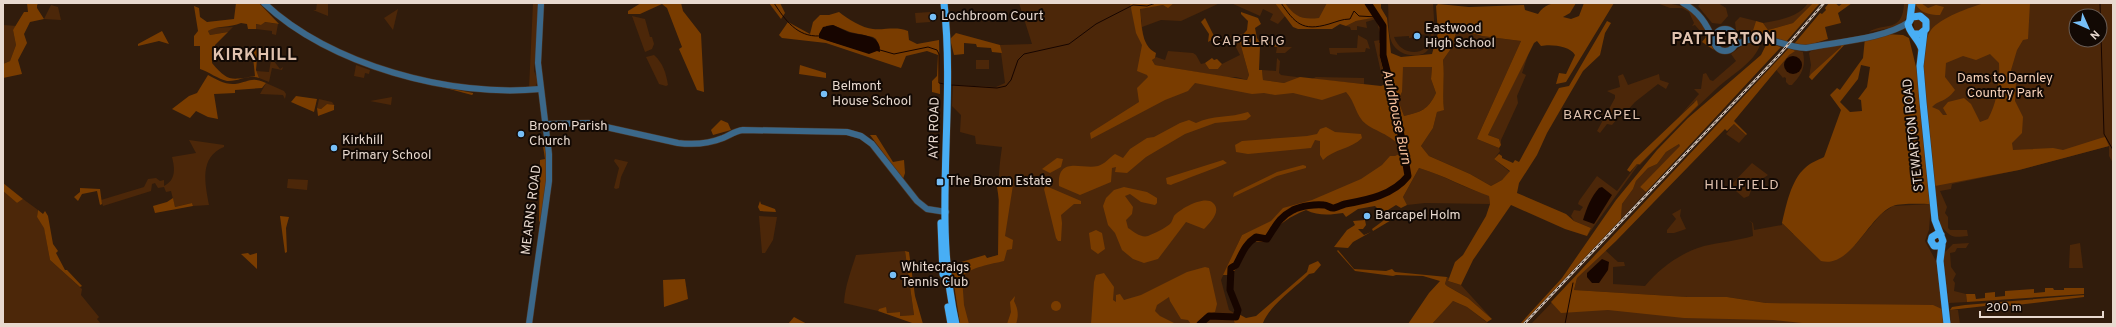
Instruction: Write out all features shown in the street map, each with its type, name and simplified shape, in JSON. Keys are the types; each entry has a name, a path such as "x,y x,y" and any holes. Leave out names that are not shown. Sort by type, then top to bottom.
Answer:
{"main road":[{"name":"AYR ROAD","path":"939,3 945,110"},
{"name":"AYR ROAD","path":"944,3 948,62 945,110 944,212 941,246 952,319 956,324"},
{"name":"STEWARTON ROAD","path":"1912,4 1920,16 1925,19 1927,24 1921,47 1920,66 1922,102 1935,220 1932,241"},
{"name":"STEWARTON ROAD","path":"1912,4 1908,27 1921,47"},
{"path":"1910,20 1915,16 1920,16"},
{"path":"1913,33 1920,34 1924,32"},
{"name":"STEWARTON ROAD","path":"1935,220 1941,235"},
{"path":"1932,241 1937,234 1941,235 1943,239 1940,261 1947,324"},
{"path":"1932,241 1938,247 1942,245"},
{"path":"1932,241 1940,261"}],"street":[{"path":"264,3 301,33 326,46 383,69 474,90 540,90"},
{"name":"MEARNS ROAD","path":"529,324 549,181 545,124 538,63 541,3"},
{"path":"1683,3 1698,13 1706,24 1717,48 1724,51 1731,49 1735,45 1748,39"},
{"path":"1892,31 1910,20"},
{"path":"1706,24 1720,29 1727,28 1735,35 1748,39 1771,39 1799,48 1806,48 1892,31 1913,33"},
{"path":"1713,39 1715,33 1720,29"},
{"path":"1735,35 1735,45"},
{"path":"545,124 585,122 684,144 707,143 737,131 744,130 855,134 872,144 917,201 927,209 944,212"}],"green space":[{"path":"27,3 39,3 37,8 44,19 30,22 24,34 27,43 18,60 22,74 3,78 3,64 10,61 16,45 13,30 24,12 28,12"},
{"path":"236,3 259,3 279,24 265,22 261,25 256,24 256,29 248,29 247,24 241,23 232,26 215,28 208,31 210,35 228,32 215,45 212,63 226,77 235,79 246,77 227,81 200,69 200,46 194,46 194,36 198,31 194,6 199,8 200,17 207,22 234,19"},
{"path":"317,3 328,3 328,16 313,10 316,10"},
{"path":"533,3 539,3 534,71 538,81 535,87 529,89"},
{"path":"641,3 681,3 683,11 701,34 704,92 697,90 679,49 682,47 667,8 662,4 640,14 628,14 628,11"},
{"path":"769,3 780,3 785,13 781,19"},
{"path":"1019,3 1138,3 1149,69 1267,88 1385,88 1411,154 1401,164 1242,235 1221,280 1229,310 1253,324 962,324 951,270 998,255 998,187 1002,147 976,144 975,136 960,132 961,115 952,106 953,85 996,87 1005,83 1000,45 1032,44"},
{"path":"1130,3 1174,3 1168,8 1163,5 1140,9 1144,39 1147,45 1156,53 1155,58 1152,60 1155,65 1247,80 1249,75 1239,39 1247,30 1248,21 1241,14 1241,12 1258,18 1261,24 1255,28 1259,41 1281,42 1280,47 1260,46 1259,70 1262,70 1263,80 1284,83 1300,77 1381,86 1386,84 1379,54 1379,43 1383,43 1383,32 1377,17 1356,21 1346,26 1340,24 1332,29 1298,29 1293,27 1275,3 1285,3 1292,12 1299,16 1313,19 1319,18 1327,3 1381,3 1381,8 1387,18 1391,53 1401,57 1432,54 1438,33 1436,6 1438,4 1469,7 1524,5 1525,10 1538,14 1545,6 1549,4 1576,3 1570,13 1563,17 1571,19 1579,16 1584,3 1614,3 1566,82 1556,84 1559,73 1566,74 1575,55 1573,52 1560,46 1541,46 1537,41 1534,43 1488,135 1499,139 1501,145 1499,148 1477,139 1521,41 1482,36 1461,30 1457,31 1450,50 1443,60 1444,110 1437,112 1433,128 1421,146 1429,156 1470,174 1491,186 1502,180 1510,171 1494,159 1499,154 1502,158 1513,163 1515,160 1519,162 1559,88 1569,86 1607,21 1611,23 1605,33 1600,55 1583,71 1547,133 1537,155 1519,183 1517,193 1566,214 1574,221 1591,228 1587,236 1565,229 1511,205 1473,260 1461,285 1448,281 1455,262 1463,255 1486,216 1490,204 1489,196 1419,168 1403,197 1407,205 1401,208 1396,205 1388,210 1393,219 1373,231 1372,229 1387,218 1375,206 1358,209 1346,217 1343,213 1324,214 1306,210 1283,222 1266,242 1246,241 1239,265 1231,275 1223,275 1242,235 1271,221 1283,208 1312,200 1361,179 1382,165 1390,156 1395,156 1402,153 1397,143 1363,121 1346,92 1322,100 1293,93 1275,95 1264,93 1252,94 1195,83 1188,91 1165,100 1091,139 1090,133 1139,102 1137,88 1148,77 1147,75 1137,71 1142,45 1136,33","holes":["1403,67 1432,67 1431,79 1436,93 1433,99 1427,107 1415,113 1404,116 1398,100 1402,92"]},
{"path":"1174,3 1220,3 1181,21 1161,20 1142,27 1140,8 1163,5 1168,7"},
{"path":"1231,3 1368,3 1383,26 1383,43 1379,43 1379,54 1385,82 1382,77 1374,41 1380,40 1381,36 1376,19 1366,22 1367,28 1357,26 1357,30 1351,30 1350,27 1346,26 1356,21 1374,17 1306,26 1287,14 1278,24 1270,20 1273,14 1263,9 1260,16"},
{"path":"1388,3 1433,3 1433,38 1431,46 1426,52 1420,55 1410,55 1404,54 1395,48 1389,34","holes":["1431,34 1430,42 1421,51 1415,52 1403,49 1394,37 1409,36 1409,38 1416,37 1417,35"]},
{"path":"1657,3 1667,3 1689,10 1699,21 1709,37 1705,31 1701,32 1695,25 1692,26 1694,23 1689,12 1682,8 1670,8"},
{"path":"1701,3 1718,3 1726,8 1728,16 1721,24 1712,23 1698,6"},
{"path":"1808,3 1813,3 1793,23 1768,30 1763,23 1788,18 1799,12"},
{"path":"1813,3 1820,3 1786,42 1758,34 1753,30 1756,21 1763,23 1768,30 1793,23"},
{"path":"1829,3 1835,3 1839,6 1843,3 1852,3 1838,13 1841,23 1825,27 1828,39 1806,46 1794,44 1820,13 1822,14 1826,10 1825,8"},
{"path":"1904,3 1908,3 1908,15 1903,23 1890,28 1869,32 1874,29 1896,23 1903,13"},
{"name":"Dams to Darnley Country Park","path":"1911,3 2113,3 2113,163 2109,156 2109,146 2019,170 1952,184 1951,189 1940,191 1947,207 1945,213 1948,217 1948,228 1950,230 1967,230 1968,236 1955,237 1940,225"},
{"path":"1915,3 1921,3 1928,8 1936,5 1944,7 1940,15 1932,15 1919,9"},
{"path":"1985,3 2030,3 2028,39 2023,40 2017,50 2011,70 2016,81 2015,101 2023,117 2022,133 2012,143 2013,150 2053,148 2063,150 2105,137 2109,146 2019,170 1935,186 1927,129 1923,81 1923,60 1926,42 1931,30 1941,21 1964,10","holes":["1990,54 1999,63 1997,92 1994,106 1988,119 1980,122 1971,104 1964,98 1948,102 1943,108 1947,115 1943,115 1939,110 1932,107 1948,97 1955,90 1945,77 1946,63 1963,56 1976,60"]},
{"path":"51,5 58,7 61,20 44,19"},
{"path":"398,9 393,30 384,18"},
{"path":"839,12 855,23 873,29 895,28 908,31 909,40 917,44 939,40 940,94 932,92 932,81 937,76 938,55 927,51 906,56 901,68 826,43 782,38 779,35 788,22 810,34 813,22 820,15 829,15","holes":["833,25 850,32 873,37 876,39 880,48 869,53 826,40 826,26"]},
{"path":"930,12 930,22 916,23 915,13"},
{"path":"632,16 645,19 650,37 652,37 654,44 652,49 645,52"},
{"path":"1740,17 1756,21 1753,30 1758,34 1753,32 1745,36 1736,30 1735,22"},
{"path":"1205,18 1215,38 1208,42 1209,34 1201,22"},
{"path":"264,22 278,24 276,35 272,34 272,31 256,29 255,24 261,25"},
{"path":"3,25 17,26 13,30 16,45 10,61 3,64"},
{"path":"233,27 228,32 210,35 208,31 212,28"},
{"path":"1461,30 1482,36 1521,41 1477,139 1499,148 1500,151 1494,159 1510,172 1502,180 1491,186 1470,174 1429,156 1421,146 1433,128 1437,112 1444,109 1443,60 1450,50 1457,31"},
{"path":"162,31 169,44 159,41 138,46 138,44"},
{"path":"1705,31 1714,50 1702,42 1706,37 1701,32"},
{"path":"956,33 1000,45 1002,53 992,52 991,48 977,47 976,44 964,43 964,54 954,55 950,39"},
{"path":"1244,33 1239,39 1249,75 1247,80 1155,65 1152,60 1156,57 1165,60 1168,51 1193,53 1196,55 1201,64 1205,63 1209,69 1218,69 1222,64 1240,55 1230,36 1233,34 1235,37"},
{"path":"1886,34 1903,35 1909,38 1917,71 1931,204 1906,204 1893,206 1884,211 1851,249 1842,257 1832,261 1821,261 1782,223 1785,209 1796,179 1807,166 1824,157 1841,110 1830,95 1837,88 1840,90 1863,58 1865,38","holes":["1861,65 1870,67 1867,87 1858,99 1861,100 1862,111 1850,112 1840,102 1858,79"]},
{"path":"1358,35 1367,40 1370,49 1366,48 1365,52 1337,53 1337,55 1330,54 1329,48 1357,48"},
{"path":"1757,42 1760,45 1753,58 1717,88 1687,116 1640,165 1638,165 1587,236 1591,228 1574,221 1571,216 1574,210 1580,211 1583,207 1578,204 1579,201 1597,176 1617,191 1637,164 1640,164 1697,105 1694,102 1678,118 1699,94 1694,89 1701,89 1703,74 1706,73 1710,80 1713,81 1736,61 1731,54 1743,45"},
{"path":"1767,43 1781,47 1646,192 1640,187 1680,146 1679,144 1666,152 1657,164 1648,168 1636,181 1633,189 1622,204 1621,219 1523,323 1520,324 1562,278 1616,200 1657,150 1688,118 1761,55"},
{"path":"1846,43 1812,80 1809,77 1811,65 1809,53 1811,51"},
{"path":"1846,43 1812,80 1809,77 1841,47 1841,44"},
{"path":"1277,47 1292,47 1285,53 1276,53"},
{"path":"252,48 258,48 256,70 259,78 248,77 255,76"},
{"path":"1789,48 1803,52 1804,57 1802,70 1792,85 1789,85 1786,82 1786,78 1783,78 1773,66"},
{"path":"1789,48 1795,51 1789,55 1734,121 1747,134 1746,135 1734,124 1727,131 1725,129 1616,241 1577,278 1574,290 1687,297 1727,297 1766,303 1933,305 1944,310 1945,324 1812,324 1773,320 1684,318 1608,310 1561,313 1551,302"},
{"path":"1529,52 1522,73 1526,75 1517,96 1518,103 1501,140 1501,145 1499,139 1488,135"},
{"path":"259,54 275,55 276,59 273,60 280,69 283,67 282,70 272,68 269,82 259,78 256,71 269,72 271,60 258,58"},
{"path":"654,55 664,68 668,85 666,86 659,84 646,57"},
{"path":"1212,58 1214,60 1217,59 1222,64 1218,69 1209,69 1205,63"},
{"path":"1277,58 1280,61 1279,73 1281,75 1304,78 1284,83 1263,80 1262,70 1276,71"},
{"path":"976,60 989,60 989,69 976,69"},
{"path":"356,65 370,70 369,74 365,73 364,78 354,76"},
{"path":"800,65 826,73 826,78 799,74"},
{"path":"1402,67 1432,67 1431,79 1436,93 1427,107 1415,113 1404,116 1398,100 1402,92"},
{"path":"1623,74 1628,85 1659,74 1660,80 1669,83 1666,89 1658,84 1635,102 1624,114 1621,114 1612,125 1607,124 1600,133 1597,131 1615,98 1615,95 1607,91 1620,87 1618,76"},
{"path":"208,75 228,84 235,84 250,80 257,80 266,83 262,88 235,90 235,93 214,94 218,119 208,117 196,111 190,118 172,109 189,96 197,93"},
{"path":"1316,77 1364,78 1364,84 1312,79"},
{"path":"266,83 284,91 286,94 285,99 283,95 260,94"},
{"path":"438,86 473,93 473,94 472,95"},
{"path":"296,96 317,99 314,112 291,102"},
{"path":"392,97 391,105 370,101"},
{"path":"319,99 332,102 335,106 327,104 321,109 317,108"},
{"path":"1697,100 1698,105 1640,164 1637,164 1630,172 1627,170 1634,160"},
{"path":"327,104 334,105 334,110 318,116 317,108 321,109"},
{"path":"1248,112 1251,116 1246,120 1215,123 1185,134 1146,157 1127,173 1115,172 1116,167 1112,168 1111,182 1080,195 1059,186 1059,176 1062,170 1066,167 1098,166 1115,154 1123,158 1130,149 1147,138 1154,137 1180,123 1189,120 1196,123 1202,120"},
{"path":"721,120 728,123 731,130 713,135 711,130"},
{"path":"1734,124 1746,135 1739,143 1726,134"},
{"path":"1326,127 1335,132 1361,134 1362,138 1353,145 1332,153 1323,160 1320,155 1320,141 1315,140 1311,148 1248,154 1236,152 1235,145 1242,141 1307,136 1317,134 1320,129"},
{"path":"870,135 876,135 893,162 904,160 905,173 903,179"},
{"path":"189,140 224,145 224,147 216,151 207,164 205,180 209,205 193,206 192,203 175,207 171,191 166,192 164,187 158,188 155,183 152,184 151,191 103,206 101,200 144,187 148,179 156,178 160,181 164,180 164,186 168,184 174,174 172,157 196,153"},
{"path":"1679,144 1681,146 1640,187 1646,192 1621,219 1622,204 1633,189 1636,181 1648,168 1657,164 1666,152"},
{"path":"545,145 548,168 541,220 539,222 540,160 545,159 543,146"},
{"path":"1057,158 1063,159 1061,167 1050,173 1042,169"},
{"path":"615,159 628,162 621,177 619,188 616,189 614,188 619,168 614,161"},
{"path":"1223,160 1227,163 1171,185 1167,184 1166,178"},
{"path":"1752,163 1768,175 1753,185 1749,196 1744,198 1736,191 1732,191 1729,187"},
{"path":"1303,165 1306,166 1306,168 1277,176 1233,197 1234,193 1277,172"},
{"path":"1419,168 1489,195 1490,204 1425,203 1407,205 1403,197"},
{"path":"998,176 1012,178 1013,185 1005,236 1013,240 1012,249 1007,250 1004,261 976,268 962,277 964,305 969,324 960,324 951,265 985,255 987,258 998,255"},
{"path":"288,179 308,180 307,190 287,188"},
{"path":"3,183 23,199 17,203 3,191"},
{"path":"1046,186 1081,201 1081,204 1074,204 1061,215 1061,241 1058,241 1056,238 1044,189"},
{"path":"1124,187 1147,192 1157,198 1157,203 1155,205 1141,202 1130,194 1125,196 1133,207 1132,214 1126,220 1128,228 1143,236 1148,236 1165,228 1171,223 1177,213 1187,206 1199,201 1209,201 1213,203 1216,213 1204,229 1186,222 1158,259 1144,263 1133,259 1122,250 1115,233 1108,225 1103,206 1106,198 1114,190"},
{"path":"80,188 100,189 102,204 100,205 97,191 82,194 78,201 74,197 80,192"},
{"path":"3,191 17,203 23,199 38,210 37,217 44,227 50,260 82,289 81,295 99,317 97,319 101,324 3,324"},
{"path":"173,198 175,207 192,203 193,206 155,213 153,206 167,202"},
{"path":"760,201 761,204 775,209 776,212 760,211 758,207"},
{"path":"1931,204 1929,230 1925,241 1936,261 1942,309 1766,303 1727,297 1687,297 1574,290 1577,278 1605,250 1618,262 1624,262 1625,266 1613,267 1613,284 1645,286 1664,267 1695,249 1753,236 1752,223 1748,220 1753,223 1754,230 1782,225 1782,223 1793,234 1855,245 1881,214 1893,206"},
{"path":"1681,209 1680,216 1686,229 1674,233 1667,233 1667,230 1676,219 1672,214"},
{"path":"38,210 43,214 45,211 48,216 53,244 58,251 56,253 65,270 67,270 82,286 80,287 50,260 44,228 37,217"},
{"path":"280,216 289,217 286,228 287,252 285,253"},
{"path":"759,216 777,217 773,240 765,253 762,253"},
{"path":"1365,220 1366,225 1363,229 1358,229 1364,235 1371,232 1353,242 1348,248 1334,247 1347,230 1355,225 1353,221"},
{"path":"1096,230 1102,233 1105,249 1098,254 1091,249 1089,233"},
{"path":"1969,243 1966,248 1957,248 1955,252 1950,253 1951,267 1956,274 1953,280 1955,283 1954,291 1966,294 1967,302 1949,303 1943,254 1953,244"},
{"path":"2080,243 2083,268 2069,268 2070,245"},
{"path":"1338,250 1354,269 1386,271 1392,269 1395,272 1447,277 1445,284 1447,286 1468,298 1492,319 1487,322 1467,307 1453,301 1432,324 1408,324 1429,293 1440,281 1423,276 1393,276 1355,271 1337,251"},
{"path":"905,251 914,315 900,316 900,312 887,313 879,309 878,311 844,303 847,285 856,255"},
{"path":"905,251 909,252 915,296 923,324 915,324 878,311 879,309 886,307 887,313 900,312 900,316 914,315"},
{"path":"248,253 250,255 257,253 257,269 241,254"},
{"path":"1318,261 1321,265 1314,273 1309,274 1277,303 1266,317 1263,323 1265,324 1235,324 1232,314 1235,312 1246,318 1256,316 1307,272 1309,265"},
{"path":"1205,267 1209,268 1217,304 1215,312 1205,315 1197,324 1191,324 1188,320 1181,319 1169,297 1157,305 1155,311 1160,316 1176,324 1091,324 1094,282 1096,275 1104,273 1114,287 1113,300 1116,302 1116,295 1120,294 1124,300 1141,295 1187,272"},
{"path":"1447,277 1449,278 1448,281 1461,285 1492,319 1468,298 1447,286 1445,284"},
{"path":"685,279 688,299 664,307 663,280"},
{"path":"2045,288 2064,290 2064,288 2084,288 2084,294 1967,302 1966,294 1975,294 1976,299 1985,298 1985,293 1995,292 1995,297 2005,296 2005,291 2034,289 2034,293 2045,292"},
{"path":"2084,295 2084,297 2008,306 1994,305 1950,310 1952,307 1965,305"},
{"path":"1015,296 1014,301 1018,312 1018,318 1016,324 1007,324 1011,312 1010,302"},
{"path":"1558,296 1945,324 1531,324"},
{"path":"1054,301 1058,301 1060,302 1060,310 1054,311 1051,308 1051,304"},
{"path":"1453,301 1467,307 1489,324 1432,324"},
{"path":"1950,310 1958,310 1960,324 1951,324"},
{"path":"794,317 807,324 788,324"}],"shaded area":[{"path":"833,25 848,32 874,38 877,41 880,52 877,51 869,54 819,38 819,34 823,27"},
{"path":"1789,56 1797,56 1802,61 1800,72 1797,74 1789,74 1784,69 1784,61"},
{"path":"1602,187 1612,195 1594,224 1583,220 1591,199 1596,191"},
{"path":"1602,259 1609,262 1608,270 1599,283 1592,283 1587,277 1587,273"}],"waterway":[{"path":"774,3 792,26 804,34 819,36"},
{"path":"951,85 997,88 1006,86 1011,80 1018,60 1024,54 1069,44 1096,24 1133,5 1147,6 1156,3"},
{"path":"1281,3 1295,21 1312,27 1350,19 1354,11 1359,16 1377,17"},
{"name":"Auldhouse Burn","path":"1200,324 1209,316 1236,317 1238,310 1230,290 1231,268 1236,265 1249,243 1256,237 1267,239 1278,223 1288,213 1296,209 1316,205 1326,205 1334,208 1380,196 1395,188 1408,176 1396,106 1383,55 1383,26 1368,3"},
{"path":"2100,3 2104,134 2113,150"},
{"path":"880,50 894,54 928,47 937,50 939,54 939,83 944,84"},
{"path":"1565,324 1573,283"}],"railway":[{"path":"1524,324 1779,55 1824,3"}],"place":[{"name":"Lochbroom Court","path":"933,17"},
{"name":"Eastwood High School","path":"1417,36"},
{"name":"Belmont House School","path":"824,94"},
{"name":"Broom Parish Church","path":"521,134"},
{"name":"Kirkhill Primary School","path":"334,148"},
{"name":"The Broom Estate","path":"940,182"},
{"name":"Barcapel Holm","path":"1367,216"},
{"name":"Whitecraigs Tennis Club","path":"893,275"}],"district":[{"name":"PATTERTON","path":"1724,40"},
{"name":"CAPELRIG","path":"1249,41"},
{"name":"KIRKHILL","path":"255,56"},
{"name":"BARCAPEL","path":"1602,115"},
{"name":"HILLFIELD","path":"1742,185"}]}
